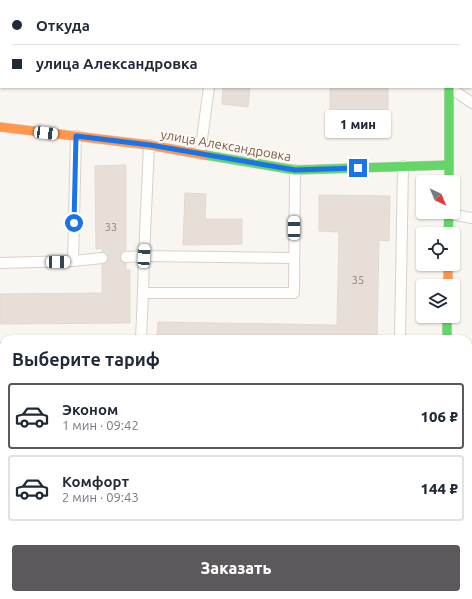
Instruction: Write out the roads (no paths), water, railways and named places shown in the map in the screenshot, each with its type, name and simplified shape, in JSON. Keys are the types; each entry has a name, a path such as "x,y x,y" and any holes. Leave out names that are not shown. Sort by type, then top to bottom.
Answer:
{"street":[{"path":"449,88 449,175"},
{"name":"улица Александровка","path":"0,127 150,145 295,170 449,165"},
{"path":"447,323 447,335"}],"lane":[{"path":"200,154 209,88"},
{"path":"450,88 472,103"},
{"path":"73,261 76,136"},
{"path":"141,335 150,145"},
{"path":"400,335 403,166"},
{"path":"143,293 294,293 295,170"},
{"path":"460,215 472,218"},
{"path":"126,257 294,258"},
{"path":"0,263 73,261 102,258"}]}
